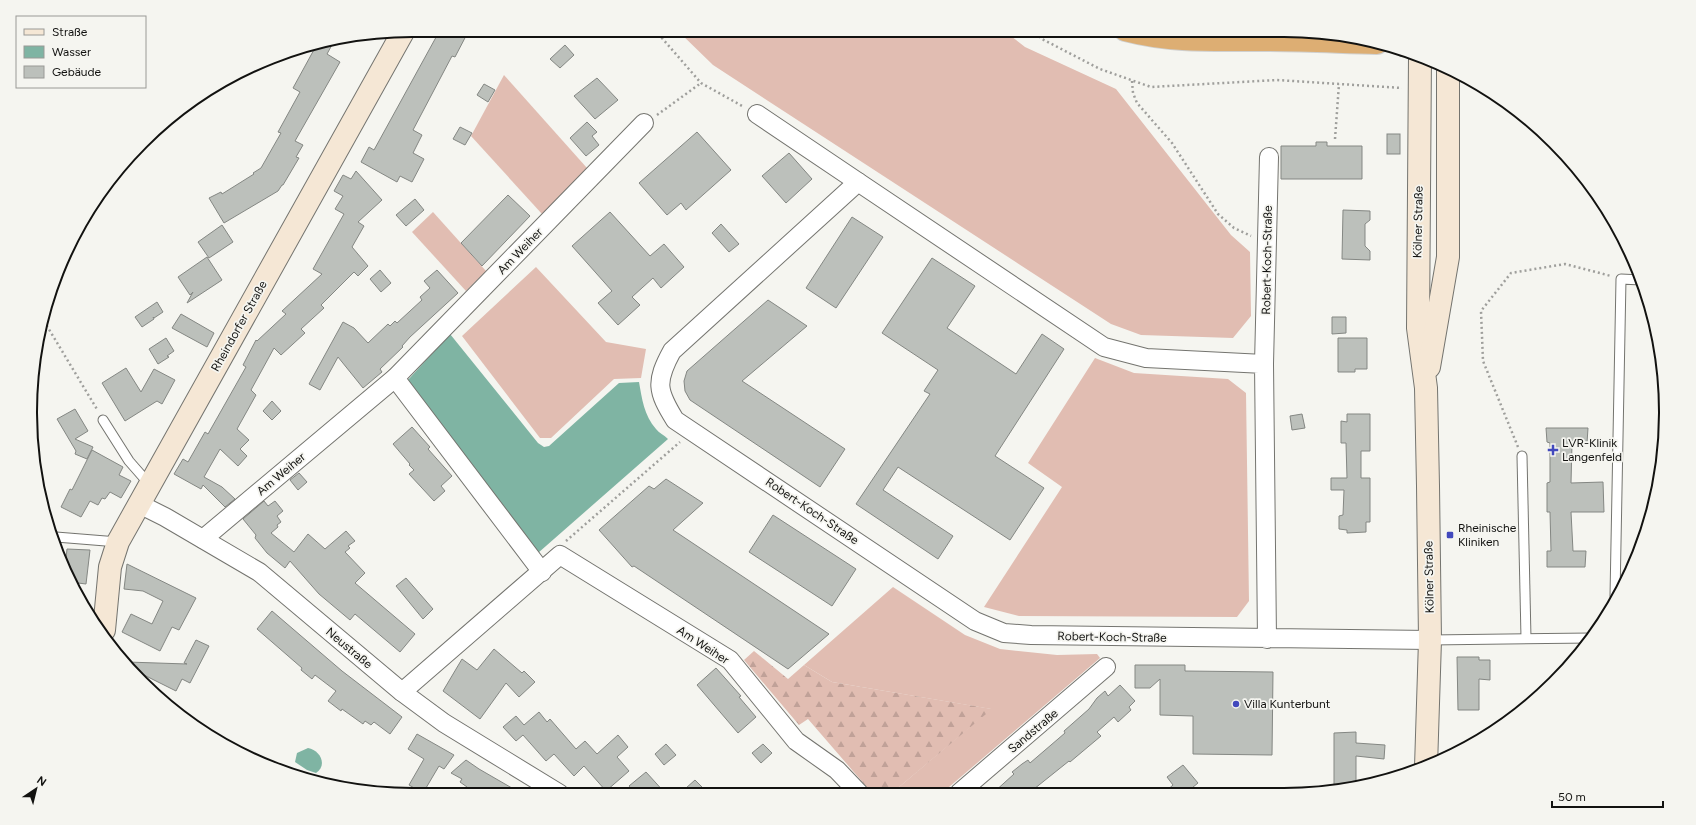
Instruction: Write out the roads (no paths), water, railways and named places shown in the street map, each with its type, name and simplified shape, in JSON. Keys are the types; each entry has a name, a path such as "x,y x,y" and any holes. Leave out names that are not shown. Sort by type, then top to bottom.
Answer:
{"highway":[{"path":"1153,37 1183,41 1306,40 1342,42"}],"main road":[{"name":"Rheindorfer Straße","path":"104,627 110,567 118,542 400,38"},
{"name":"Kölner Straße","path":"1410,59 1418,328 1426,388 1430,640 1426,759"},
{"name":"Kölner Straße","path":"1426,388 1448,257 1448,75"}],"street":[{"path":"758,114 1104,347 1146,358 1264,364"},
{"name":"Am Weiher","path":"204,539 395,378 644,123"},
{"name":"Robert-Koch-Straße","path":"1267,639 1264,364 1269,157"},
{"name":"Robert-Koch-Straße","path":"858,182 672,351 663,368 659,387 664,403 675,420 818,514 975,621 1004,633 1031,635 1267,639 1430,640"},
{"path":"395,378 542,572 402,692"},
{"name":"Neustraße","path":"139,504 204,539 259,572 402,692 444,723 550,788"},
{"name":"Am Weiher","path":"542,572 560,555 730,660 796,741 837,770 854,788"},
{"name":"Sandstraße","path":"964,788 1106,667"}],"lane":[{"path":"1615,588 1621,279 1634,280"},
{"path":"103,420 129,461 150,485"},
{"path":"1522,456 1526,638"},
{"path":"59,537 118,542"},
{"path":"1430,640 1583,638"}],"water":[{"path":"450,334 538,443 544,447 549,446 619,383 639,382 644,407 652,424 668,439 538,553 407,381"},
{"path":"308,748 316,752 321,758 322,766 316,773 307,770 295,762 297,753"}],"place":[{"name":"LVR-Klinik Langenfeld","path":"1553,450"},
{"name":"Rheinische Kliniken","path":"1450,535"},
{"name":"Villa Kunterbunt","path":"1236,704"}]}
